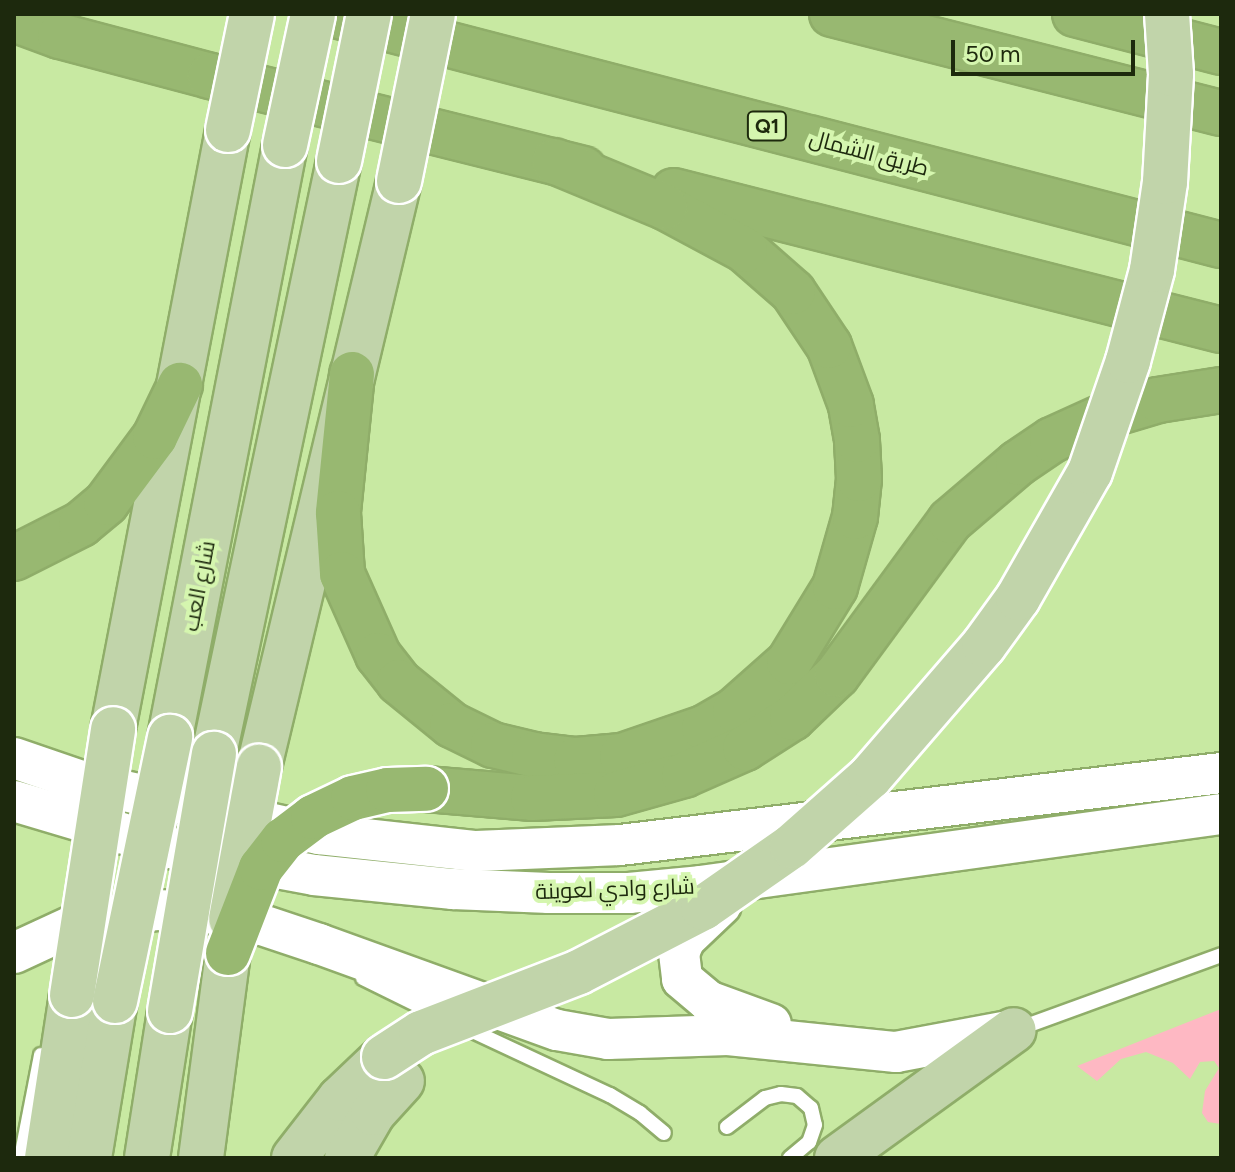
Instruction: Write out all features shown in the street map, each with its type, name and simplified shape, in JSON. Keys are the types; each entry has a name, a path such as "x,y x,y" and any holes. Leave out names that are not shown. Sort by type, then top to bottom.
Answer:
{"highway":[{"name":"طريق الشمال","path":"331,14 1221,245"},
{"path":"832,14 1221,113"},
{"path":"1075,14 1221,52"},
{"path":"14,19 60,36 1221,330"},
{"path":"14,31 60,36"},
{"path":"352,374 338,513 337,539 342,574 378,655 410,693 452,725 493,745 534,755 576,760 622,756 704,728 735,710 789,662 835,587 855,517 857,440 851,405 829,346 793,292 745,250 665,207 554,161"},
{"path":"14,558 39,549 81,524 106,503 155,437 180,385"},
{"path":"228,953 255,881 283,840 313,817 353,798 388,790 426,789 533,798 616,794 684,775 745,748 792,718 837,675 950,521 1018,463 1052,440 1105,416 1158,400 1221,390"}],"main road":[{"path":"47,1158 113,729 252,14"},
{"name":"شارع العب","path":"89,1158 115,1001 313,14"},
{"path":"147,1158 214,754 369,14"},
{"path":"201,1158 235,887 259,767 399,181 433,14"},
{"path":"347,1158 373,1113 393,1069 421,1033 505,1004 579,972 703,908 792,846 870,777 919,723 1018,598 1090,472 1128,361 1152,270 1165,182 1171,74 1167,14"},
{"name":"شارع وادي لعوينة","path":"14,758 84,782 319,834 476,851 620,845 1221,773"},
{"name":"شارع وادي لعوينة","path":"14,801 175,849 314,875 384,884 549,893 629,893 773,877 1221,814"},
{"path":"773,877 729,899 693,928 679,953 682,979 708,1001 820,1041 858,1051 896,1052 1014,1030"},
{"path":"14,953 81,922 156,910 204,912 262,925 319,944 557,1030 608,1039 728,1035 820,1041"},
{"path":"837,1158 1014,1030"},
{"path":"294,1158 340,1099 393,1069"}],"lane":[{"path":"319,944 339,964 372,984 610,1095 640,1113 664,1133"},
{"path":"974,1078 1014,1030 1221,955"},
{"path":"21,1158 45,1037"},
{"path":"727,1127 765,1098 781,1094 797,1096 811,1108 815,1125 809,1142 790,1158"}],"shaded area":[{"path":"1221,1009 1221,1124 1208,1122 1202,1113 1205,1091 1219,1068 1214,1061 1200,1062 1190,1079 1173,1063 1146,1052 1121,1059 1097,1081 1077,1066"}]}
